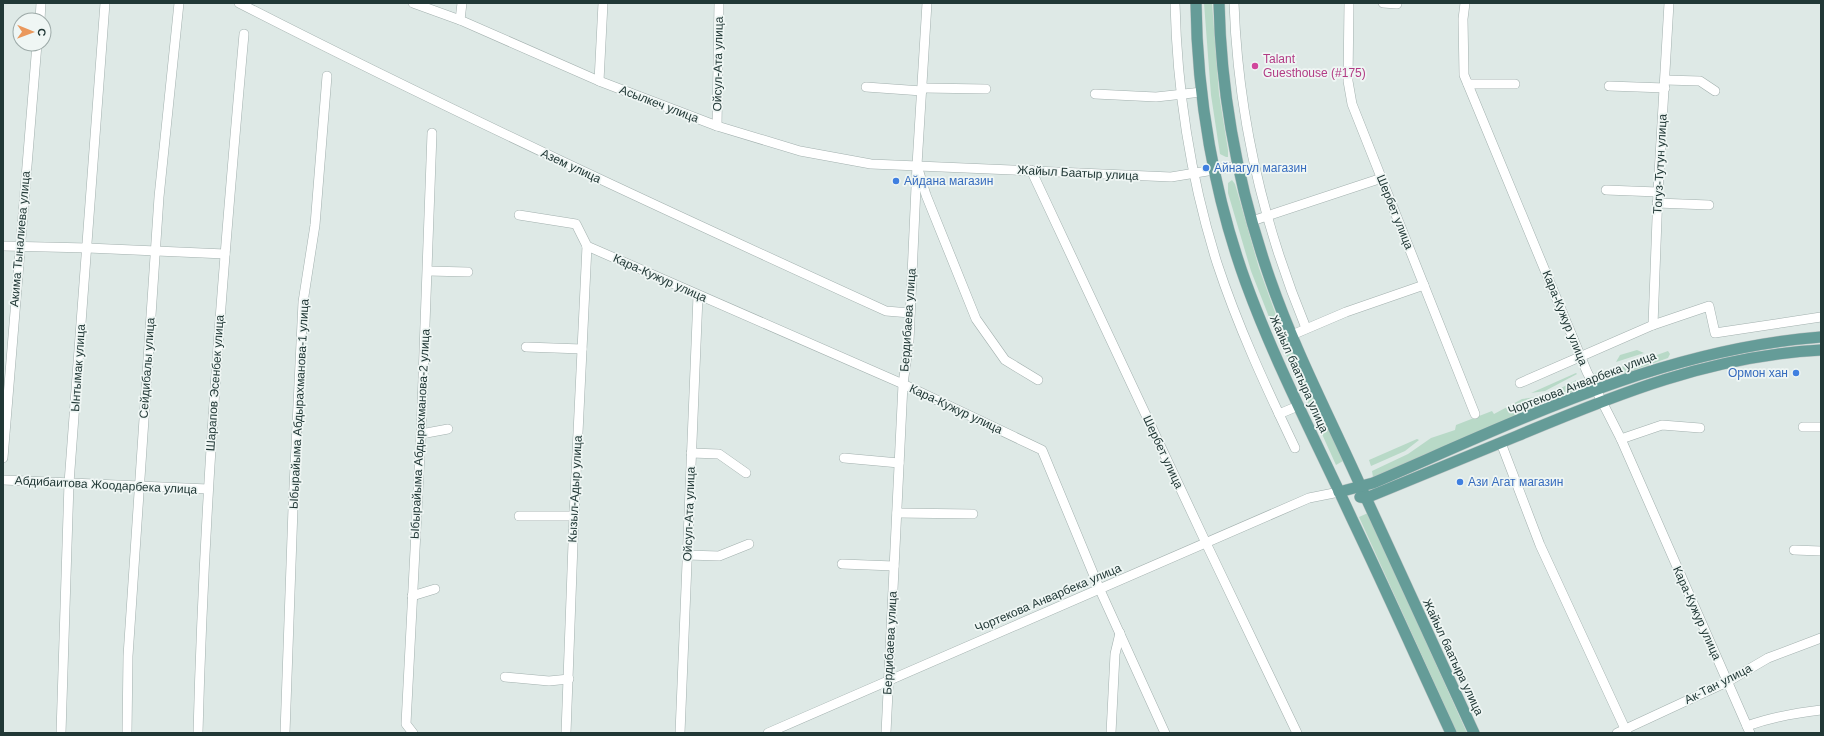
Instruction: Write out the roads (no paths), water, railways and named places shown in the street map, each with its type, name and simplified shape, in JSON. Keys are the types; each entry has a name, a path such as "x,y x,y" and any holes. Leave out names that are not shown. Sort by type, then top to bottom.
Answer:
{"main road":[{"name":"Жайыл баатыра улица","path":"1196,3 1202,92 1215,170 1229,228 1246,283 1298,406 1450,733"},
{"name":"Жайыл баатыра улица","path":"1219,3 1222,62 1232,140 1252,221 1270,279 1292,335 1474,733"},
{"name":"Чортекова Анварбека улица","path":"1339,492 1361,487 1596,389 1690,358 1771,342 1821,337"},
{"name":"Чортекова Анварбека улица","path":"1366,498 1602,400 1656,381 1720,364 1772,355 1821,350"},
{"path":"1339,492 1366,498"}],"street":[{"name":"Ынтымак улица","path":"61,733 69,483 88,248 105,3"},
{"name":"Сейдибалы улица","path":"127,733 128,656 155,251 159,197 179,3"},
{"name":"Азем улица","path":"239,3 478,122 683,219 886,311 910,314"},
{"name":"Асылкеч улица","path":"413,3 460,20 600,81 717,126 800,151 872,164 917,165"},
{"path":"460,20 462,3"},
{"path":"600,81 603,3"},
{"name":"Ойсул-Ата улица","path":"717,126 719,3"},
{"name":"Бердибаева улица","path":"886,733 903,384 909,341 926,3"},
{"path":"1175,3 1177,58 1181,95 1195,174 1210,237 1224,284 1247,342 1294,448"},
{"path":"1234,3 1239,70 1246,126 1266,216 1285,276 1306,328"},
{"name":"Шербет улица","path":"1349,3 1349,93 1352,104 1475,414"},
{"path":"1383,3 1396,4"},
{"name":"Кара-Кужур улица","path":"1465,3 1463,19 1463,68 1468,84 1581,356 1621,438 1749,730"},
{"name":"Тогуз-Тутун улица","path":"1653,325 1657,203 1669,3"},
{"name":"Шарапов Эсенбек улица","path":"198,733 202,603 208,489 225,254 244,34"},
{"name":"Акима Тыналиева улица","path":"3,458 36,52"},
{"name":"Ыбырайыма Абдырахманова-1 улица","path":"285,733 293,508 303,302 315,225 327,76"},
{"path":"1609,86 1700,81 1715,92"},
{"path":"1468,84 1515,84"},
{"path":"866,87 986,89"},
{"path":"1095,94 1156,97 1202,92"},
{"name":"Ыбырайыма Абдырахманова-2 улица","path":"413,733 406,724 421,434 432,134"},
{"path":"917,165 926,195 976,319 1005,360 1038,380"},
{"name":"Жайыл Баатыр улица","path":"917,165 1170,177 1238,166"},
{"name":"Шербет улица","path":"1031,170 1297,733"},
{"path":"1252,221 1382,178"},
{"path":"1606,190 1658,192"},
{"path":"1657,203 1710,205"},
{"path":"519,215 576,224 587,246"},
{"path":"3,246 225,254"},
{"name":"Кара-Кужур улица","path":"587,246 698,296 903,384 1042,450 1100,590 1165,733"},
{"name":"Кызыл-Адыр улица","path":"566,733 574,516 587,246"},
{"path":"428,271 468,272"},
{"path":"1292,335 1346,312 1424,285"},
{"name":"Ойсул-Ата улица","path":"680,733 698,296"},
{"path":"1520,384 1653,325 1709,306 1715,333 1821,317"},
{"path":"526,347 582,349"},
{"path":"1279,414 1298,406"},
{"path":"1621,438 1662,425 1700,428"},
{"path":"1803,427 1821,427"},
{"path":"421,434 448,429"},
{"path":"1500,443 1540,545 1623,732"},
{"path":"691,453 719,454 746,473"},
{"path":"844,458 899,463"},
{"name":"Абдибаитова Жоодарбека улица","path":"3,480 208,489"},
{"name":"Чортекова Анварбека улица","path":"768,733 1309,498 1339,492"},
{"path":"897,513 973,514"},
{"path":"519,516 574,516"},
{"path":"687,555 719,556 749,544"},
{"path":"1794,550 1821,551"},
{"path":"842,564 894,566"},
{"path":"412,596 435,589"},
{"path":"1111,733 1115,654 1120,633"},
{"name":"Ак-Тан улица","path":"1623,732 1727,682 1768,658 1821,638"},
{"path":"505,677 549,681 569,679"},
{"path":"1749,730 1769,718 1788,713 1821,710"}],"place":[{"name":"Talant Guesthouse (#175)","path":"1255,66"},
{"name":"Айнагул магазин","path":"1206,168"},
{"name":"Айдана магазин","path":"896,181"},
{"name":"Ормон хан","path":"1796,373"},
{"name":"Ази Агат магазин","path":"1460,482"}]}
